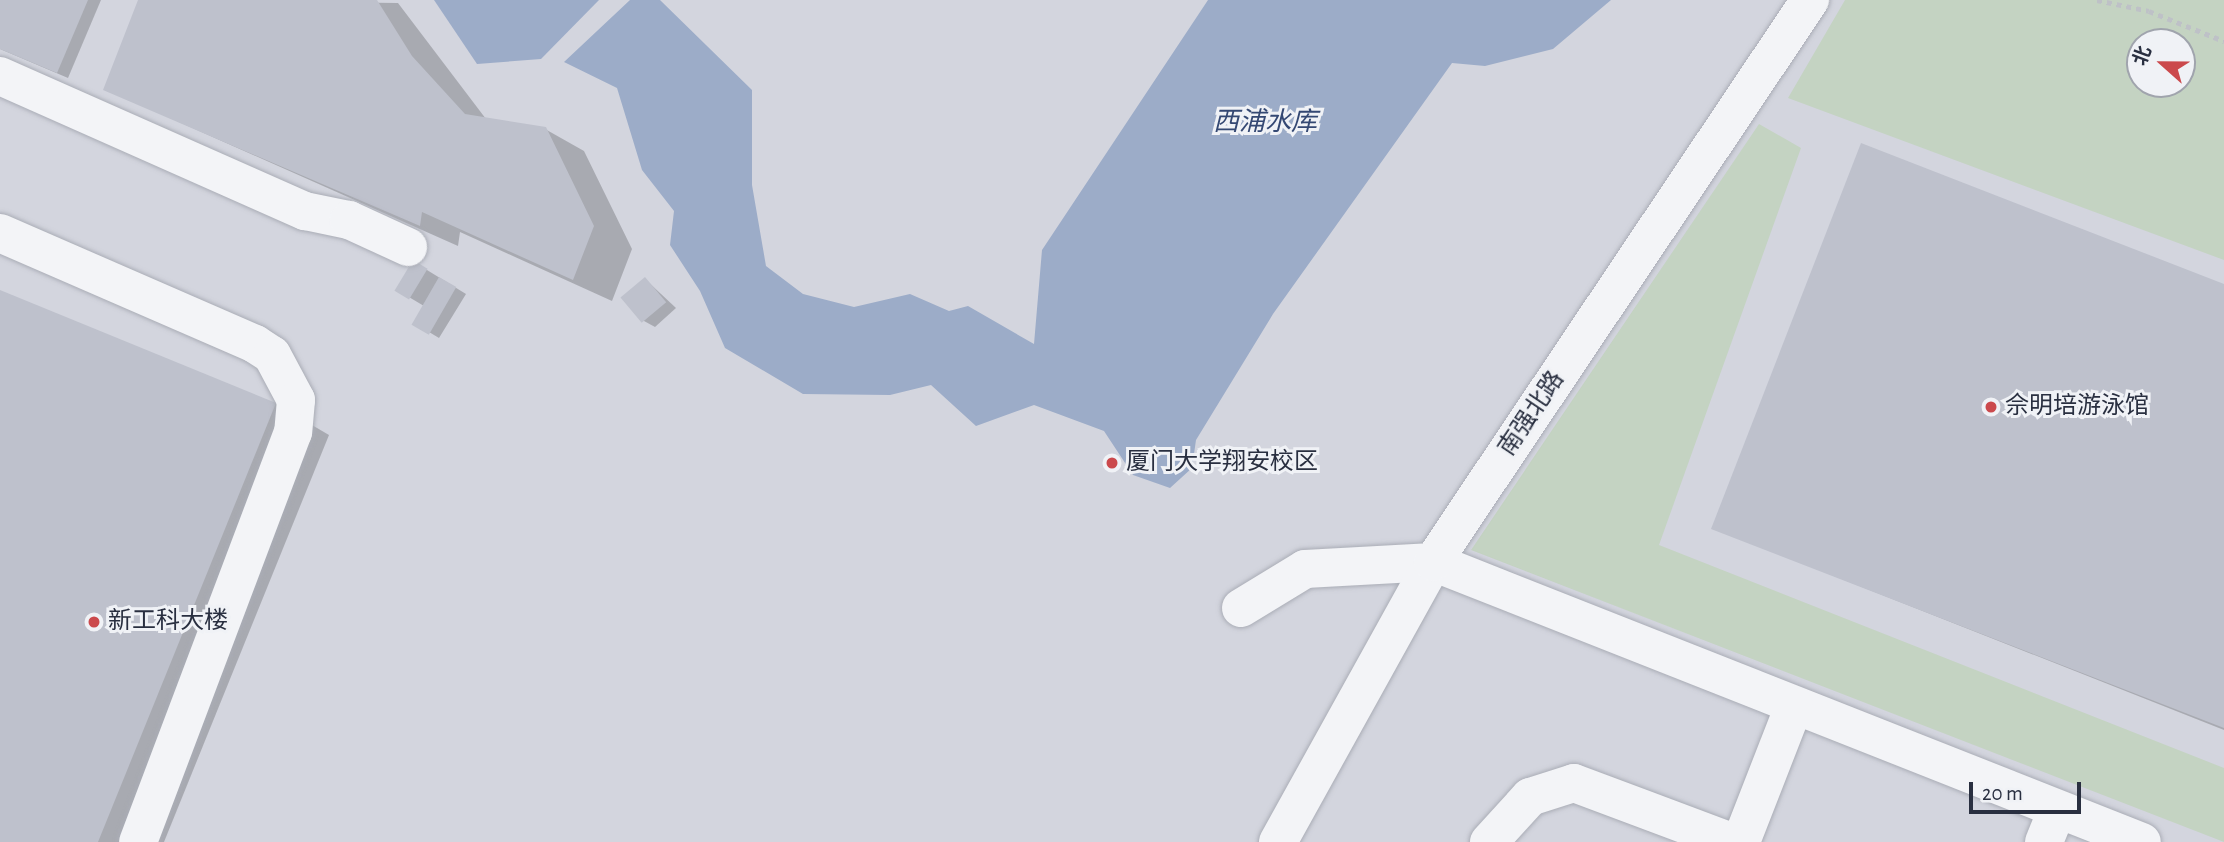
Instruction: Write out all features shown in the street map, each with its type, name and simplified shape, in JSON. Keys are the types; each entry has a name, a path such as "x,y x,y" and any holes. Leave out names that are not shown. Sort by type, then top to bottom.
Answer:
{"street":[{"name":"南强北路","path":"1278,842 1433,562 1810,0"},
{"path":"0,76 305,211 349,220 408,247"},
{"path":"0,233 254,344 272,355 296,400 293,432 138,842"},
{"path":"1241,608 1306,569 1433,562 1794,706 2051,826 2141,842"},
{"path":"1741,842 1794,706"},
{"path":"1489,842 1531,797 1574,783 1732,842"}],"path":[{"path":"2097,0 2149,11 2224,41"}],"shaded area":[{"name":"厦门大学翔安校区","path":"0,0 2224,0 2224,842 0,842"}],"green space":[{"path":"1845,0 2224,0 2224,260 1788,98"},
{"path":"1759,124 1801,148 1659,545 2224,768 2224,842 1471,550"}],"water":[{"path":"434,0 599,0 541,59 477,64"},
{"name":"西浦水库","path":"630,0 660,0 752,90 752,185 766,266 803,294 854,307 910,294 949,311 968,306 1034,344 1042,250 1208,0 1611,0 1553,49 1485,66 1452,63 1273,314 1196,440 1192,468 1170,488 1133,475 1104,431 1034,405 976,426 931,385 890,395 803,394 725,348 700,291 670,245 674,211 642,170 617,88 564,62"}],"building":[{"path":"0,0 88,0 57,73 0,49"},
{"path":"138,0 377,0 412,56 465,114 546,127 594,226 573,280 422,212 420,226 103,90"},
{"name":"佘明培游泳馆","path":"1861,143 2224,284 2224,728 1711,529"},
{"path":"413,260 428,269 409,300 394,291"},
{"path":"439,277 456,287 429,335 412,325"},
{"path":"645,277 666,302 642,323 620,298"},
{"name":"新工科大楼","path":"0,290 276,403 98,842 0,842"}],"place":[{"name":"佘明培游泳馆","path":"1991,407"},
{"name":"厦门大学翔安校区","path":"1112,463"},
{"name":"新工科大楼","path":"94,622"}]}
